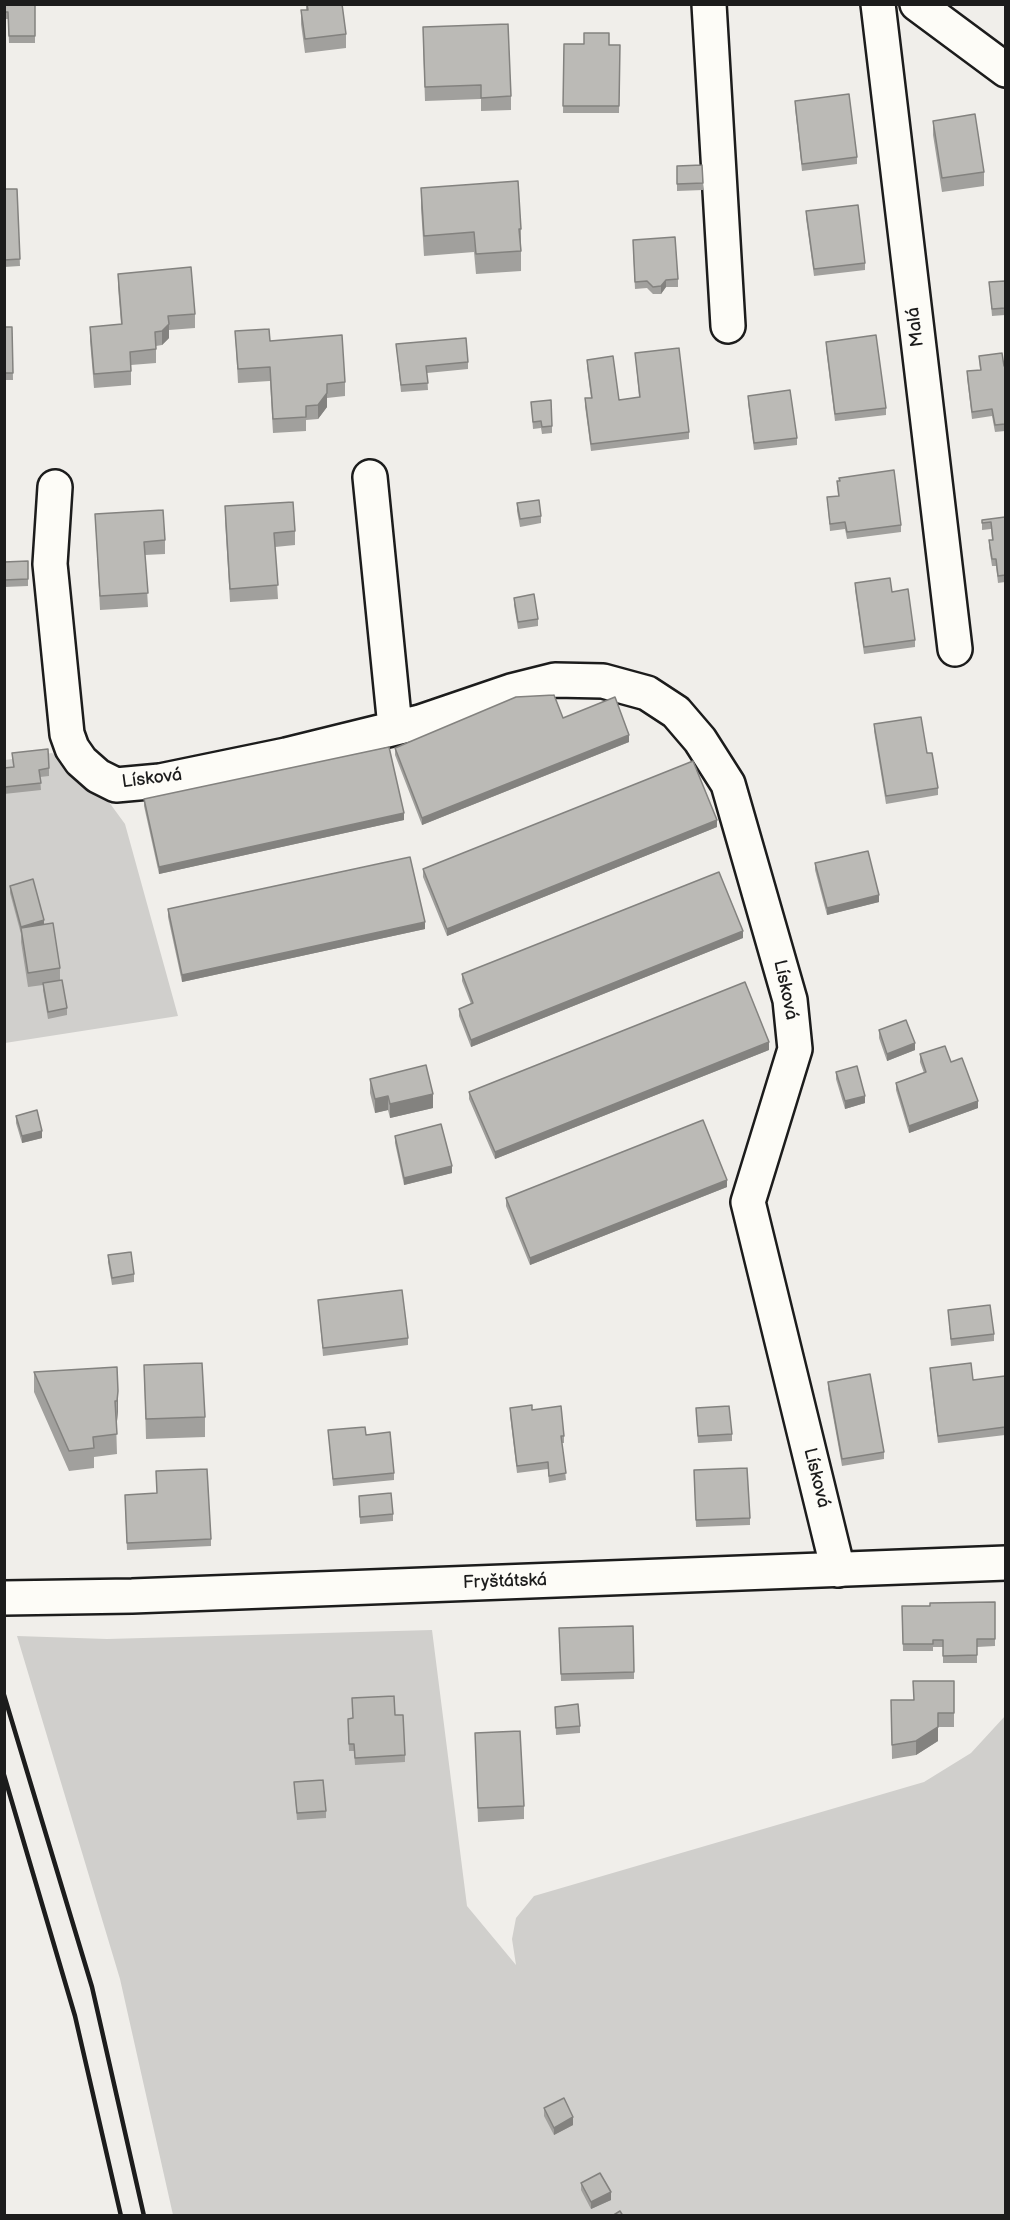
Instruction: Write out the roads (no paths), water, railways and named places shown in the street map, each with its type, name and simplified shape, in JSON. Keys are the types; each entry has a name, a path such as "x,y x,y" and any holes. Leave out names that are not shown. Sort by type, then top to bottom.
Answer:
{"street":[{"path":"709,4 728,326"},
{"name":"Malá","path":"878,4 955,649"},
{"path":"917,4 1005,70"},
{"path":"370,477 395,727"},
{"name":"Lísková","path":"55,487 50,564 67,734 72,748 81,761 98,776 116,785 160,781 286,755 420,722 511,691 555,680 603,681 647,693 676,712 700,740 728,784 747,843 790,1000 795,1048 748,1202 838,1570"},
{"name":"Fryštátská","path":"4,1598 132,1596 1005,1563"}],"railway":[{"path":"4,1695 92,1987 144,2216"},
{"path":"4,1775 75,2016 121,2216"}]}
